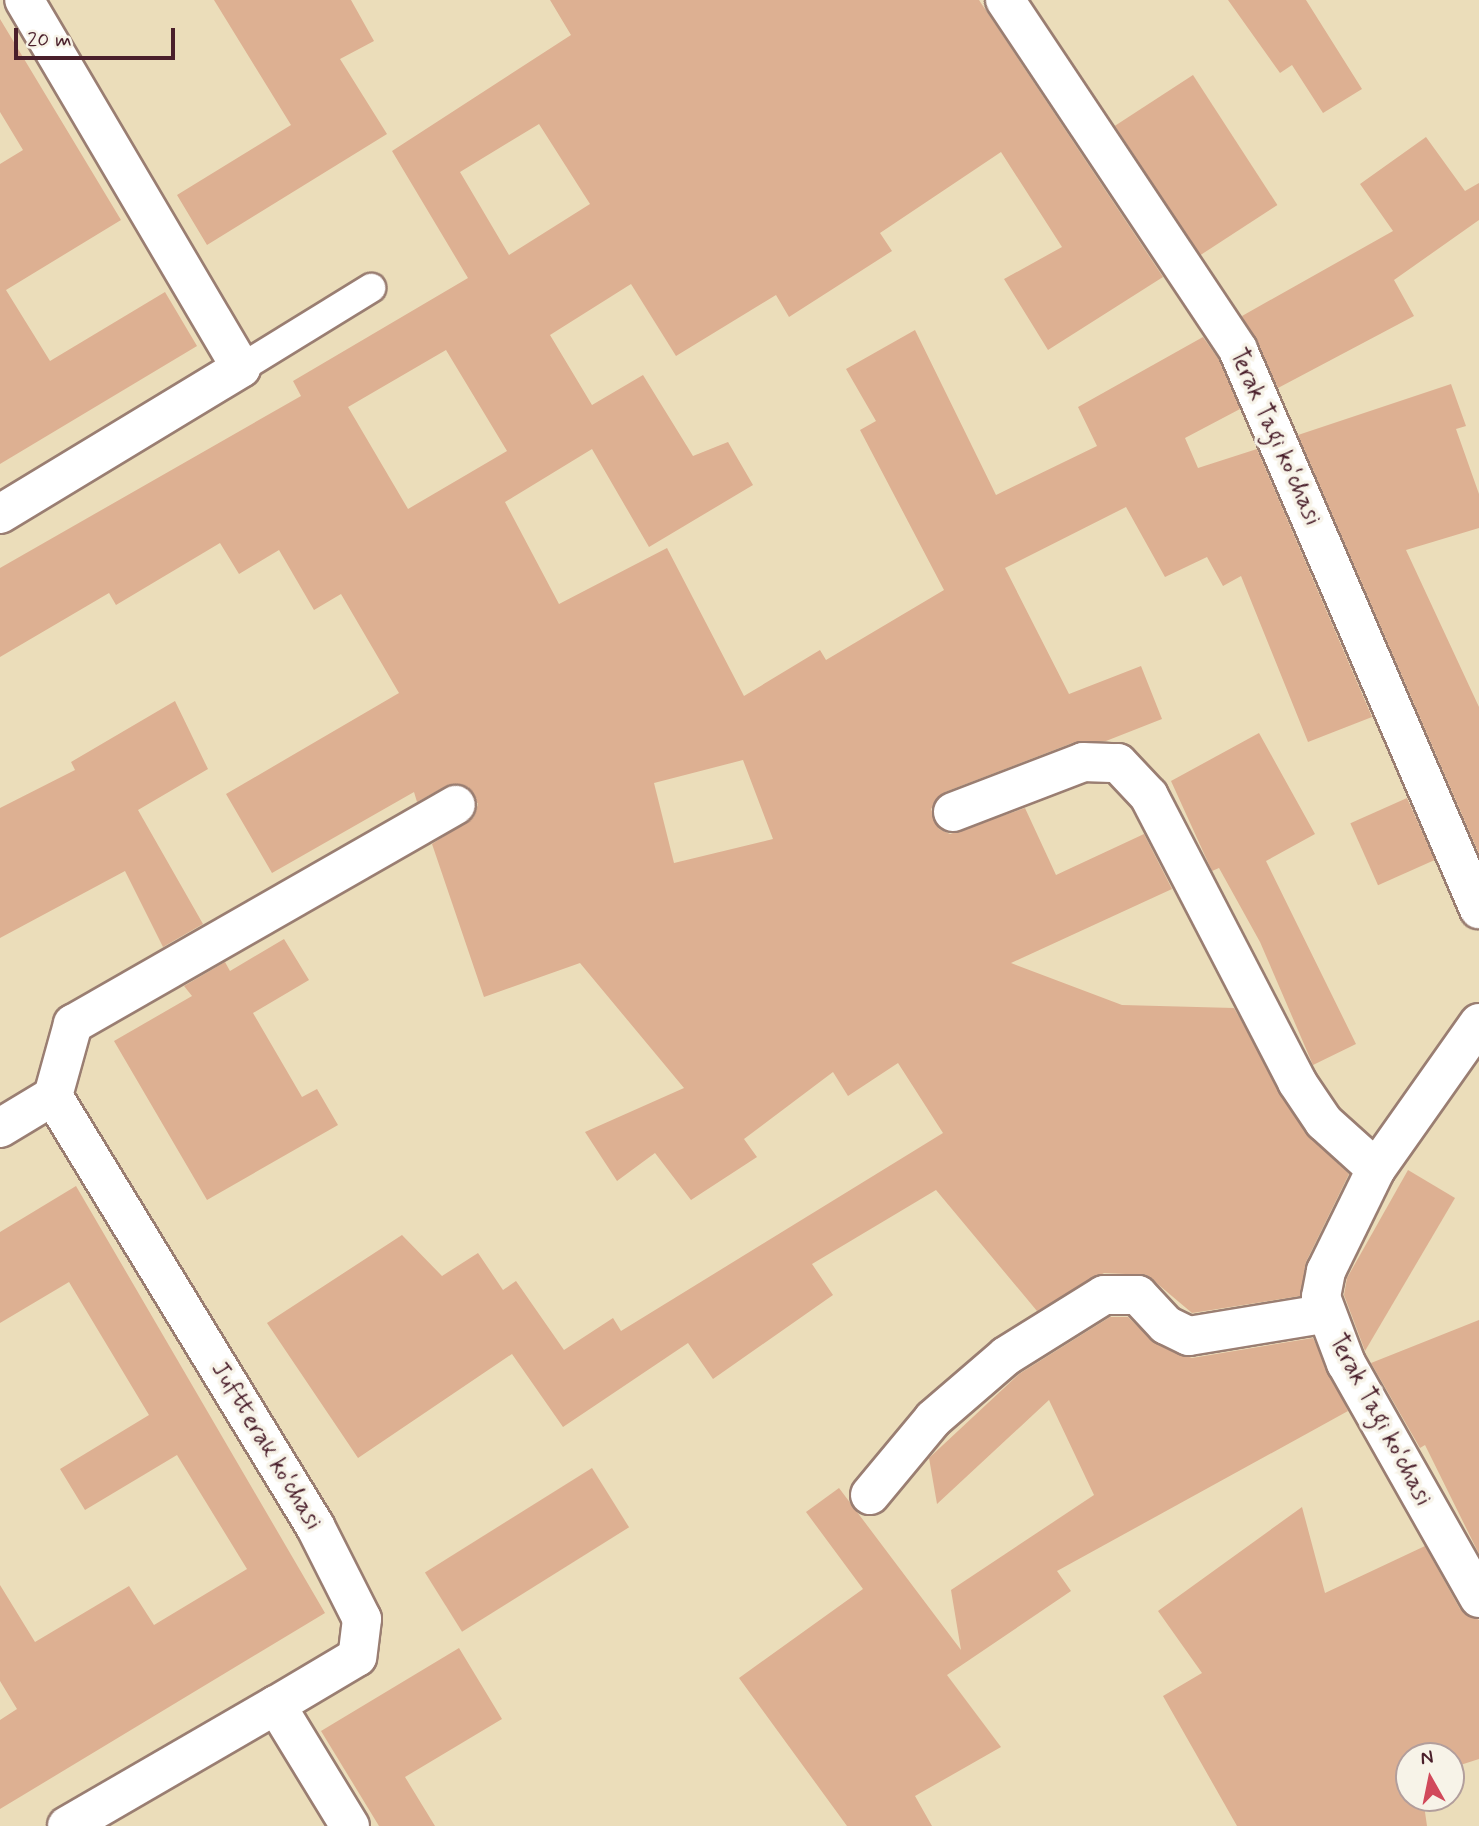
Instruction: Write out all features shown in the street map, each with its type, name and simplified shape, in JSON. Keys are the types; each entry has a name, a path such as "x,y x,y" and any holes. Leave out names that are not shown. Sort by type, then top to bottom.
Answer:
{"street":[{"path":"0,514 241,368 24,0"},
{"name":"Terak Tagi koʻchasi","path":"1005,0 1238,350 1479,909"},
{"path":"953,812 1083,762 1102,759 1125,768 1149,796 1297,1082 1324,1122 1376,1169"},
{"path":"0,1128 52,1096 73,1024 456,805"},
{"name":"Terak Tagi koʻchasi","path":"1479,1023 1376,1169 1325,1271 1324,1314 1479,1598"},
{"name":"Juftterak koʻchasi","path":"52,1096 315,1526 362,1619 357,1657 276,1705"},
{"path":"870,1495 933,1419 1006,1356 1104,1295 1138,1295 1166,1325 1189,1336 1324,1314"},
{"path":"67,1826 276,1705 350,1826"}],"lane":[{"path":"241,368 371,288"}],"building":[{"path":"214,0 351,0 374,41 340,59 387,134 207,245 177,195 291,125"},
{"path":"550,0 979,0 1163,277 1048,350 1004,279 1062,247 1001,152 880,233 892,251 789,317 776,295 676,356 631,284 550,335 592,405 643,375 693,456 728,442 753,485 649,547 592,449 505,502 559,604 667,548 744,696 820,650 826,660 944,590 860,430 876,421 846,369 915,330 996,495 1097,446 1078,407 1203,337 1219,360 1240,409 1185,438 1198,468 1257,449 1372,717 1308,742 1241,576 1223,586 1207,557 1165,577 1126,507 1005,568 1069,694 1141,666 1162,719 1106,741 1075,742 945,792 931,809 939,829 950,834 1025,808 1056,875 1144,834 1172,889 1011,963 1122,1005 1234,1008 1306,1134 1349,1174 1306,1262 1300,1296 1192,1313 1147,1275 1104,1273 1037,1311 936,1190 812,1264 833,1295 713,1379 688,1343 563,1427 512,1354 358,1458 267,1323 402,1235 442,1276 478,1253 503,1290 516,1281 564,1350 613,1318 621,1331 943,1133 898,1063 848,1096 833,1072 744,1139 757,1157 691,1200 655,1153 617,1181 585,1132 684,1088 580,963 484,997 432,844 474,817 478,804 468,787 446,786 417,802 414,792 272,873 226,794 399,693 341,594 314,610 279,550 239,574 220,543 116,605 109,593 0,657 0,568 301,396 293,381 468,278 392,151 571,35","holes":["539,124 590,204 509,255 460,172","446,350 507,451 408,509 348,407","743,760 773,839 674,863 654,783"]},
{"path":"1228,0 1306,0 1362,89 1323,113 1292,65 1280,73"},
{"path":"0,19 121,220 6,290 50,361 165,292 197,346 0,464 0,164 23,150 0,112"},
{"path":"1193,75 1277,205 1199,256 1115,126"},
{"path":"1426,137 1465,191 1479,183 1479,220 1394,280 1414,316 1278,388 1242,316 1393,231 1360,184"},
{"path":"1451,384 1466,426 1456,429 1479,494 1479,528 1406,550 1479,707 1479,854 1298,435"},
{"path":"175,701 208,769 138,810 203,924 163,947 125,871 0,938 0,808 75,770 71,762"},
{"path":"1259,733 1315,834 1266,861 1356,1044 1313,1065 1260,942 1219,868 1212,871 1171,781"},
{"path":"1407,798 1435,860 1378,885 1350,823"},
{"path":"284,939 309,980 253,1013 302,1097 317,1089 338,1125 207,1200 114,1041 192,996 184,986 225,962 230,971"},
{"path":"1408,1170 1455,1198 1365,1351 1344,1295 1347,1278"},
{"path":"76,1186 325,1613 0,1809 0,1720 17,1709 0,1681 0,1585 35,1642 129,1586 154,1625 247,1569 177,1455 85,1510 60,1469 149,1415 69,1282 0,1323 0,1232"},
{"path":"1110,1317 1128,1317 1156,1344 1192,1358 1313,1338 1348,1411 1057,1571 1071,1591 947,1675 1001,1747 915,1796 932,1826 847,1826 739,1678 863,1589 806,1512 839,1488 961,1650 951,1590 1094,1495 1049,1400 937,1504 929,1458 1019,1374"},
{"path":"1479,1320 1479,1554 1425,1445 1420,1448 1371,1363"},
{"path":"592,1468 629,1527 462,1632 425,1572"},
{"path":"1302,1507 1325,1593 1425,1546 1460,1609 1479,1620 1479,1759 1465,1764 1465,1742 1395,1742 1395,1812 1425,1812 1427,1826 1237,1826 1163,1696 1202,1673 1158,1611"},
{"path":"459,1648 502,1719 405,1777 435,1826 379,1826 321,1731"}]}
